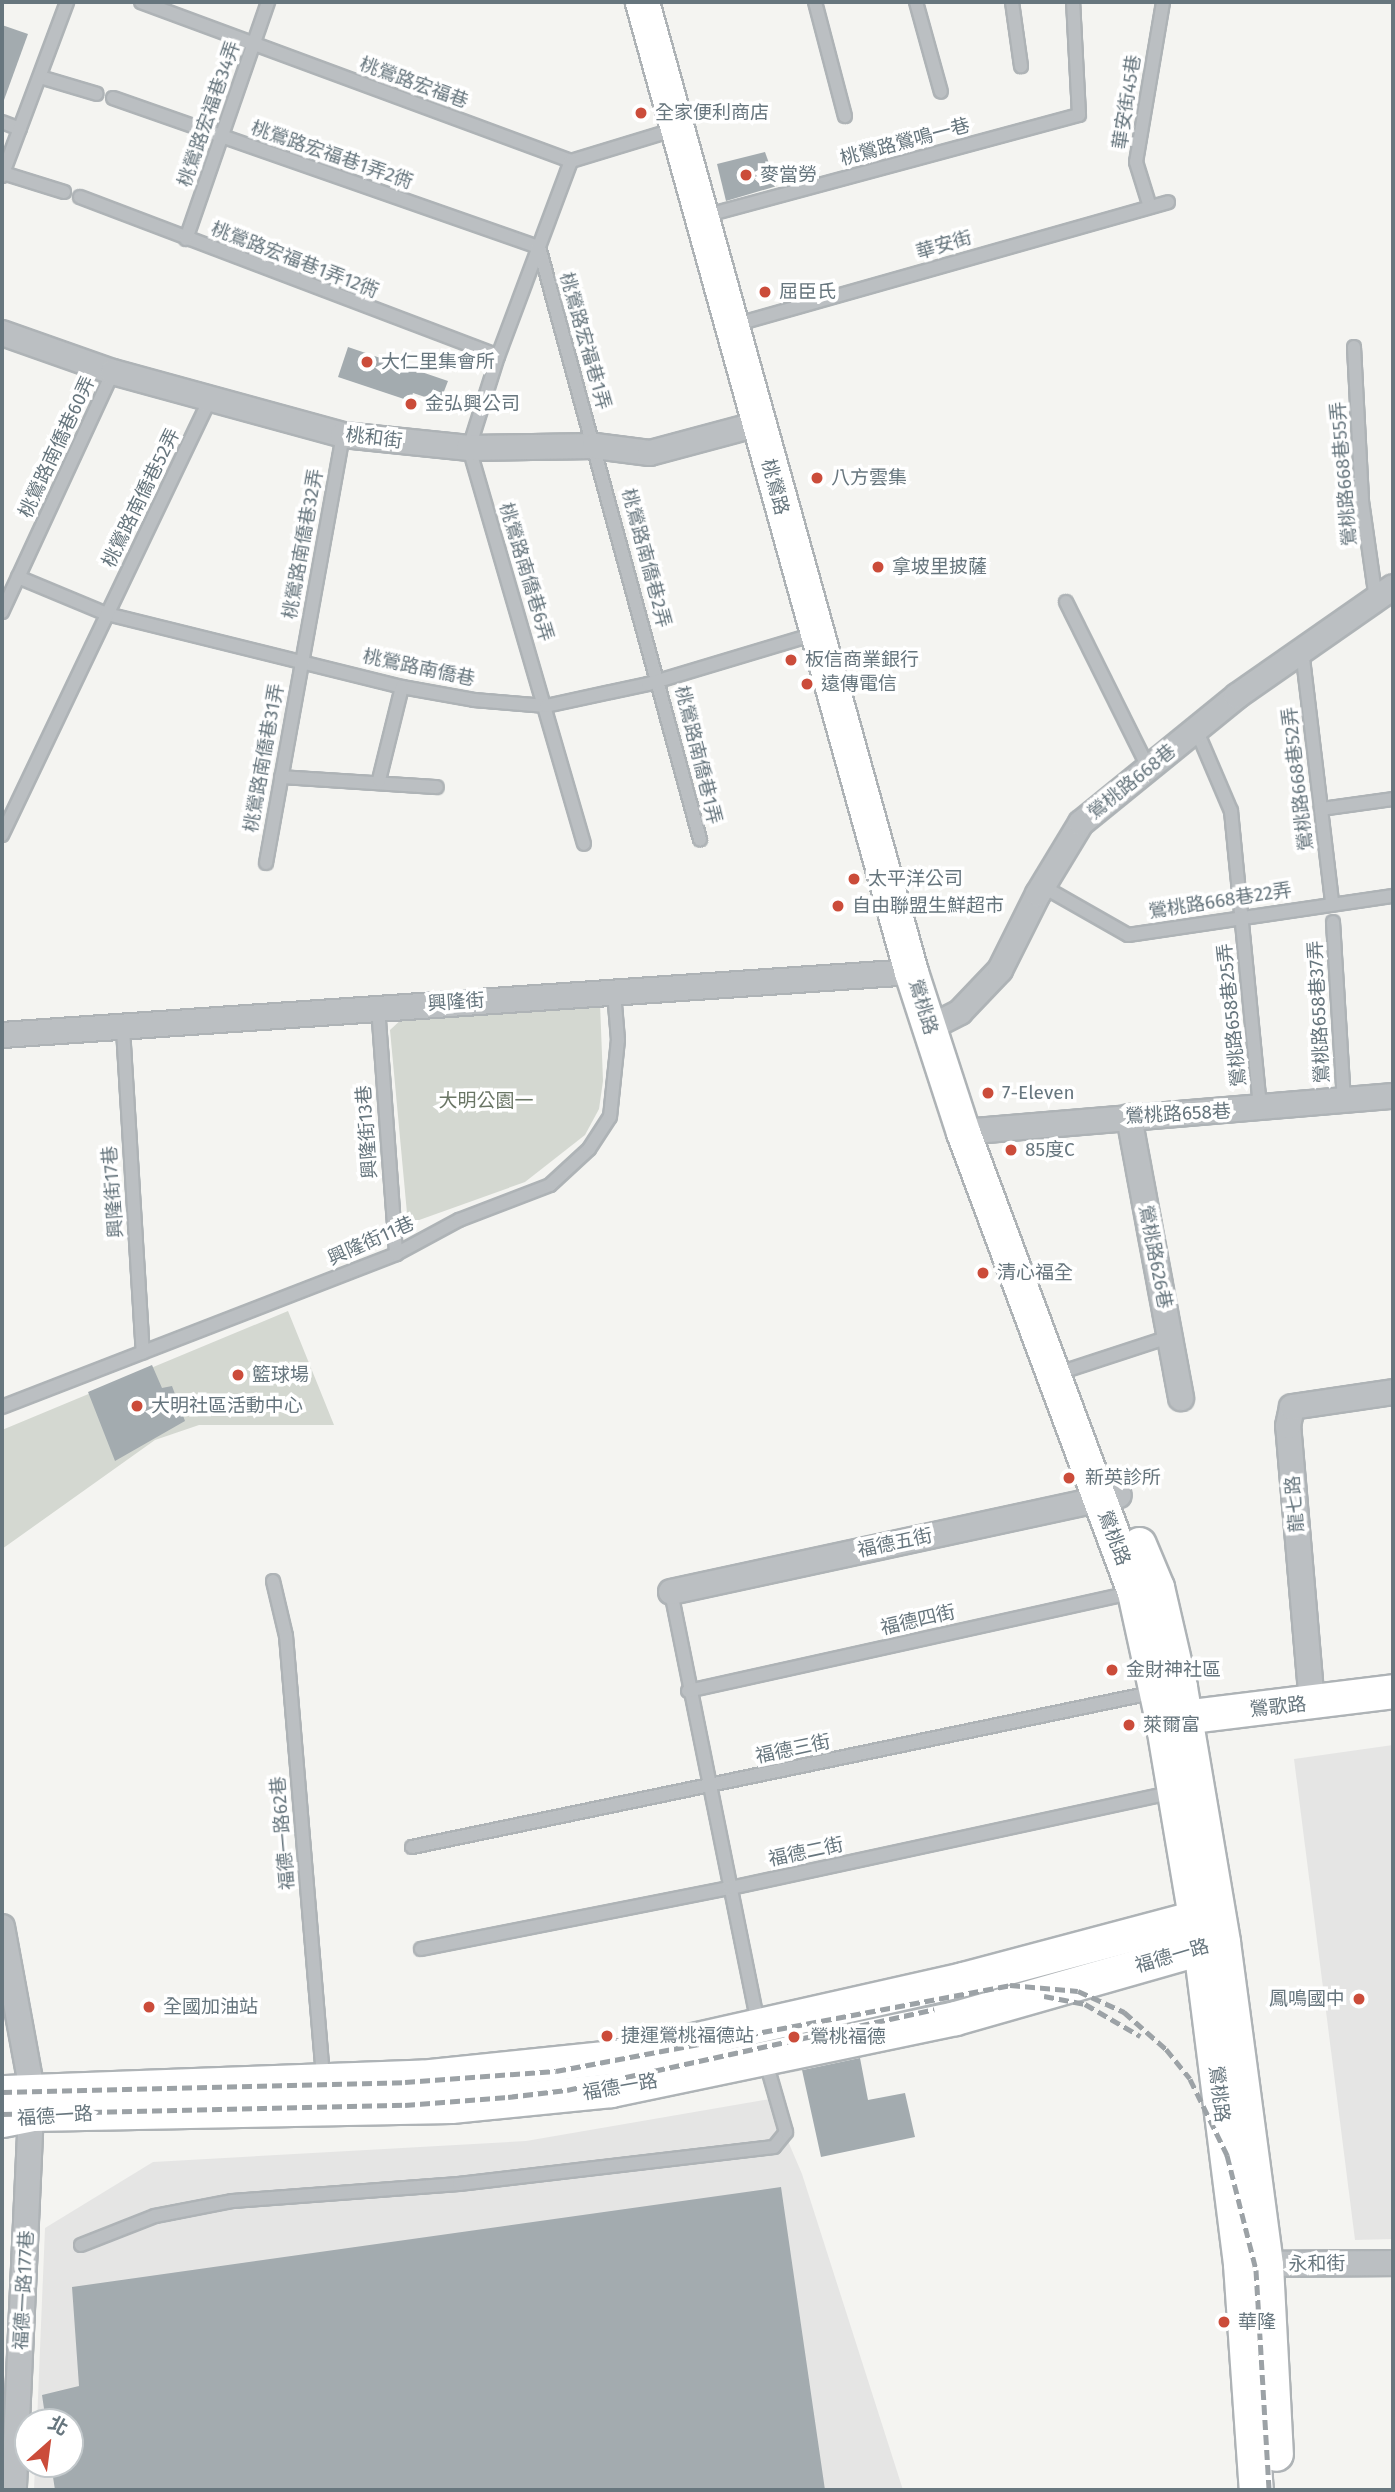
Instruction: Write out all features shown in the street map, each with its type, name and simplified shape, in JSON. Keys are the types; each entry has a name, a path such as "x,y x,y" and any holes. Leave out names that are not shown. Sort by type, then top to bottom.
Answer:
{"main road":[{"name":"桃鶯路","path":"642,2 815,634 911,972"},
{"name":"鶯桃路","path":"911,972 940,994 938,1023 972,1130 1145,1589 1171,1704 1209,1929 1253,2264 1278,2490"},
{"name":"鶯桃路","path":"972,1130 1071,1369 1109,1497"},
{"name":"鶯歌路","path":"1171,1704 1312,1704 1393,1691"},
{"name":"福德一路","path":"14,2099 343,2111 542,2100 1209,1929"},
{"name":"福德一路","path":"14,2099 323,2082 568,2064 762,2043"},
{"name":"鶯桃路","path":"1253,2264 1256,2490"}],"street":[{"name":"桃和街","path":"2,333 113,372 342,435 469,448 595,446 650,453 758,424"},
{"name":"鶯桃路668巷","path":"938,1023 1000,970 1042,886 1081,823 1196,729 1302,650 1385,593"},
{"name":"興隆街","path":"2,1035 123,1029 378,1007 911,972"},
{"name":"鶯桃路658巷","path":"972,1130 1261,1109 1393,1096"},
{"name":"鶯桃路626巷","path":"1129,1117 1181,1398"},
{"name":"龍七路","path":"1312,1704 1288,1426 1292,1407 1393,1392"},
{"name":"福德五街","path":"671,1592 1109,1497"},
{"name":"福德一路177巷","path":"2,1927 14,2099 14,2490"},
{"name":"永和街","path":"1253,2264 1393,2263"}],"lane":[{"path":"64,192 2,174 67,2"},
{"name":"桃鶯路宏福巷","path":"141,2 571,161"},
{"name":"桃鶯路宏福巷34弄","path":"186,239 268,2"},
{"path":"816,2 845,116"},
{"path":"916,2 941,92"},
{"path":"1012,2 1021,66"},
{"name":"桃鶯路鶯鳴一巷","path":"701,217 1079,115 1073,2"},
{"name":"華安街45巷","path":"1150,207 1136,162 1163,2"},
{"path":"40,77 97,93"},
{"name":"桃鶯路宏福巷1弄2衖","path":"113,98 538,247"},
{"path":"2,122 20,129"},
{"path":"571,161 676,129"},
{"name":"桃鶯路宏福巷1弄","path":"469,448 498,356 571,161"},
{"name":"桃鶯路宏福巷1弄12衖","path":"80,197 498,356"},
{"name":"華安街","path":"731,326 1168,202"},
{"name":"桃鶯路宏福巷1弄","path":"538,247 595,446"},
{"name":"鶯桃路668巷55弄","path":"1354,347 1362,501 1385,593"},
{"name":"桃鶯路南僑巷60弄","path":"2,612 113,372"},
{"name":"桃鶯路南僑巷52弄","path":"2,835 210,398"},
{"name":"桃鶯路南僑巷32弄","path":"301,660 342,435"},
{"name":"桃鶯路南僑巷2弄","path":"595,446 659,681"},
{"name":"桃鶯路南僑巷6弄","path":"469,448 584,844"},
{"name":"桃鶯路南僑巷","path":"18,577 107,614 402,687 474,700 546,706 659,681 815,634"},
{"path":"1066,602 1148,767"},
{"name":"鶯桃路668巷52弄","path":"1302,650 1332,903"},
{"name":"桃鶯路南僑巷31弄","path":"266,863 301,660"},
{"name":"桃鶯路南僑巷1弄","path":"659,681 699,839"},
{"path":"379,780 402,687"},
{"name":"鶯桃路658巷25弄","path":"1196,729 1231,811 1261,1109"},
{"path":"281,777 379,780 437,787"},
{"path":"1321,809 1393,799"},
{"name":"鶯桃路668巷22弄","path":"1042,886 1128,935 1393,896"},
{"name":"鶯桃路658巷37弄","path":"1333,922 1344,1101"},
{"name":"興隆街11巷","path":"2,1406 396,1254 459,1220 550,1185 589,1149 610,1117 618,1040 614,992"},
{"name":"興隆街13巷","path":"378,1007 396,1254"},
{"name":"興隆街17巷","path":"123,1029 143,1352"},
{"path":"1071,1369 1169,1337"},
{"name":"福德一路62巷","path":"273,1581 286,1636 323,2082"},
{"name":"福德四街","path":"688,1691 1145,1589"},
{"path":"80,2245 155,2216 232,2201 459,2184 774,2147 786,2132 781,2102 762,2043 688,1691 671,1592"},
{"name":"福德三街","path":"412,1847 708,1786 1171,1704"},
{"name":"福德二街","path":"421,1949 730,1888 1187,1790"}],"shaded area":[{"name":"鳳鳴國中","path":"1393,1745 1393,2239 1355,2240 1294,1759"},
{"path":"770,2099 802,2174 903,2490 34,2490 34,2478 84,2478 84,2408 38,2408 45,2228 153,2162 526,2141"}],"green space":[{"name":"大明公園一","path":"600,1003 603,1081 599,1109 585,1135 525,1182 408,1224 390,1030 404,1017"},
{"path":"288,1311 334,1425 199,1425 155,1440 2,1549 2,1430"}],"building":[{"path":"2,25 28,34 4,100 2,99"},
{"name":"麥當勞","path":"765,152 777,186 726,201 717,164"},
{"name":"大仁里集會所","path":"348,347 448,381 440,402 413,393 410,401 338,377"},
{"name":"大明社區活動中心","path":"152,1365 162,1388 172,1386 185,1421 115,1461 88,1392"},
{"path":"860,2058 868,2100 905,2093 915,2137 821,2157 802,2070"},
{"path":"781,2187 825,2490 55,2490 53,2478 84,2478 84,2408 44,2408 42,2395 79,2386 72,2287"}],"railway":[{"path":"2,2092 405,2082 556,2071 1010,1985 1078,1991 1124,2012 1166,2049 1190,2079 1227,2155 1256,2270 1269,2490"},
{"path":"1044,1996 1085,2004 1140,2036"},
{"path":"2,2114 405,2105 508,2097 567,2090 934,2009"}],"place":[{"name":"全家便利商店","path":"641,113"},
{"name":"麥當勞","path":"746,175"},
{"name":"屈臣氏","path":"765,292"},
{"name":"大仁里集會所","path":"367,362"},
{"name":"金弘興公司","path":"411,404"},
{"name":"八方雲集","path":"817,478"},
{"name":"拿坡里披薩","path":"878,567"},
{"name":"板信商業銀行","path":"791,660"},
{"name":"遠傳電信","path":"807,684"},
{"name":"太平洋公司","path":"854,879"},
{"name":"自由聯盟生鮮超市","path":"838,906"},
{"name":"7-Eleven","path":"988,1093"},
{"name":"85度C","path":"1011,1150"},
{"name":"清心福全","path":"983,1273"},
{"name":"籃球場","path":"238,1375"},
{"name":"大明社區活動中心","path":"137,1406"},
{"name":"新英診所","path":"1069,1478"},
{"name":"金財神社區","path":"1112,1670"},
{"name":"萊爾富","path":"1129,1725"},
{"name":"鳳鳴國中","path":"1359,1999"},
{"name":"全國加油站","path":"149,2007"},
{"name":"捷運鶯桃福德站","path":"607,2036"},
{"name":"鶯桃福德","path":"794,2037"},
{"name":"華隆","path":"1224,2322"}]}
